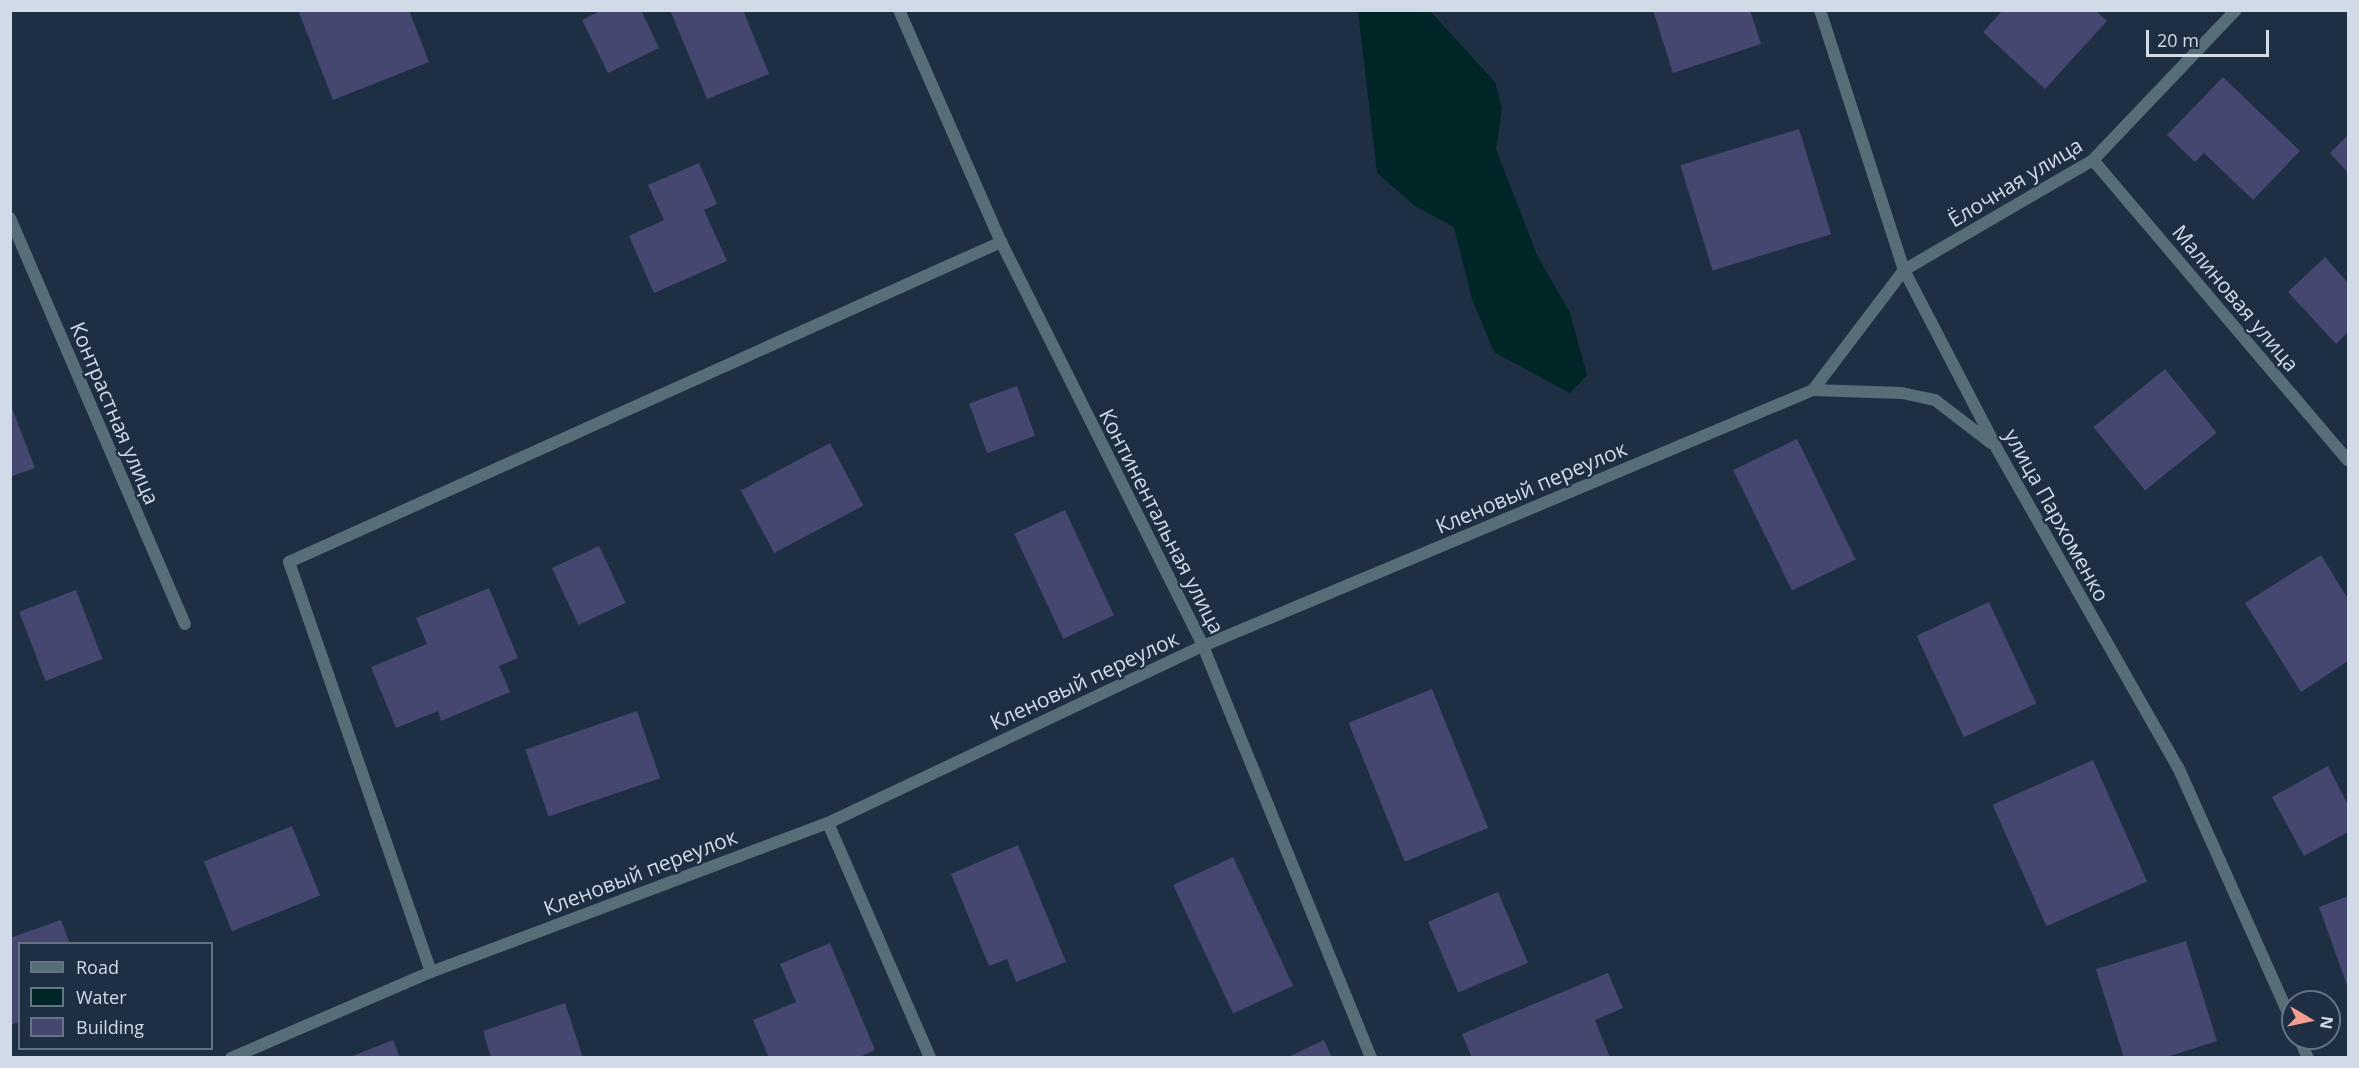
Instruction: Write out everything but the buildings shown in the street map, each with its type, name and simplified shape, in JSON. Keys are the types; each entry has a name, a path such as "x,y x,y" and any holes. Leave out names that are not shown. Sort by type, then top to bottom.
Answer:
{"street":[{"name":"Континентальная улица","path":"898,10 1001,242 1203,646 1371,1058"},
{"name":"улица Пархоменко","path":"1820,10 1904,270 1997,449 2178,767 2281,997"},
{"name":"Ёлочная улица","path":"1904,270 2093,160 2236,10"},
{"name":"Малиновая улица","path":"2093,160 2349,461"},
{"name":"Контрастная улица","path":"10,218 185,624"},
{"path":"431,972 289,562 1001,242"},
{"path":"1813,390 1904,270"},
{"path":"1813,390 1902,393 1935,400 1997,449"},
{"name":"Кленовый переулок","path":"231,1058 431,972 828,823 1203,646 1813,390"},
{"path":"828,823 930,1058"}],"water":[{"path":"1358,11 1430,11 1495,82 1502,108 1496,149 1537,255 1570,313 1587,375 1570,393 1494,352 1472,299 1454,227 1415,206 1377,173"}]}
